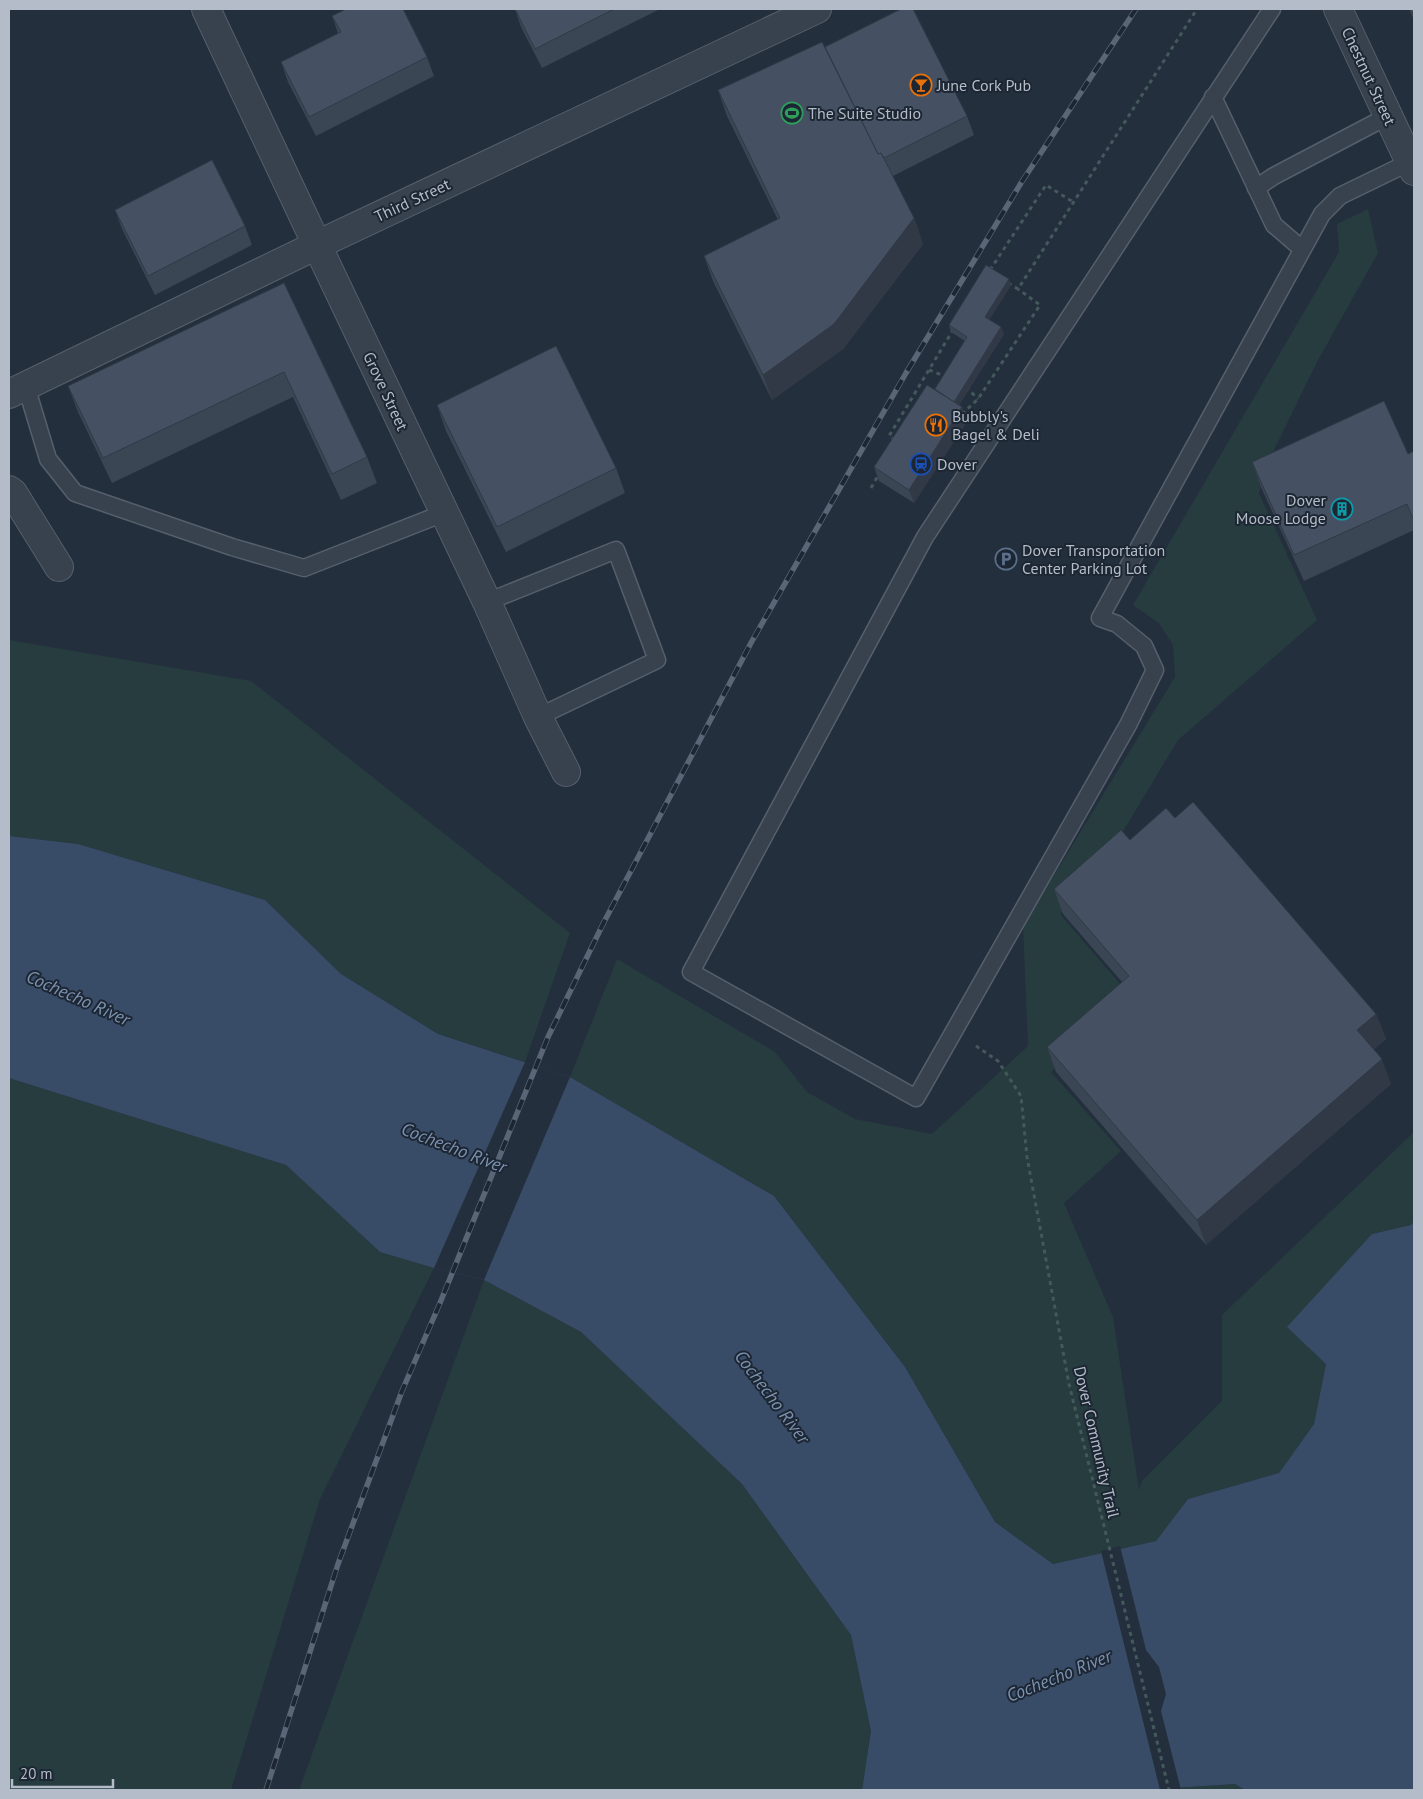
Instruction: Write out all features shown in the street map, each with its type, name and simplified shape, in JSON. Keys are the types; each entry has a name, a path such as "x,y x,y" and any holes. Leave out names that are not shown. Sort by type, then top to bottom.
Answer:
{"street":[{"name":"Grove Street","path":"206,9 444,513 488,602 538,717 566,772"},
{"name":"Third Street","path":"17,390 317,245 817,9"},
{"name":"Chestnut Street","path":"1338,9 1388,116 1413,164"},
{"path":"9,490 13,493 59,568"}],"lane":[{"path":"1272,9 925,537 691,972 916,1098 1128,725 1155,670 1144,646 1117,624 1100,618 1322,214 1340,196 1413,164"},
{"path":"1213,97 1274,225 1302,249"},
{"path":"1256,188 1274,176 1388,116"},
{"path":"17,390 48,459 75,493 232,547 304,568 444,513"},
{"path":"488,602 616,550 657,660 538,717"}],"path":[{"path":"1018,289 1196,9"},
{"path":"996,276 989,271 1046,185 1073,202"},
{"path":"960,416 978,399 1040,305 1003,280"},
{"path":"898,442 889,436 954,328"},
{"path":"929,370 948,378"},
{"path":"962,385 969,389 978,399"},
{"path":"871,488 880,472"},
{"name":"Dover Community Trail","path":"954,1031 998,1061 1021,1096 1026,1157 1069,1384 1168,1790"}],"green space":[{"path":"1368,209 1378,253 1317,362 1268,462 1259,493 1317,620 1178,740 1116,843 1128,854 1060,914 1134,1000 1051,1072 1121,1151 1064,1203 1113,1317 1139,1490 1142,1481 1222,1401 1222,1315 1414,1132 1414,1221 1411,1225 1372,1234 1326,1364 1314,1424 1279,1473 1188,1499 1156,1541 1053,1564 995,1522 905,1367 774,1196 570,1077 617,959 775,1052 807,1092 855,1119 932,1134 1028,1046 1023,926 1175,677 1173,645 1159,623 1133,605 1339,252 1337,224"},
{"path":"9,640 251,681 570,933 525,1062 438,1034 341,974 265,900 78,844 9,836"},
{"path":"9,1078 286,1165 380,1252 434,1268 320,1499 231,1790 9,1790"},
{"path":"484,1280 581,1332 742,1484 851,1635 871,1731 862,1790 299,1790"},
{"path":"1235,1784 1245,1790 1143,1790"}],"water":[{"name":"Cochecho River","path":"9,836 78,844 265,900 341,974 438,1034 570,1077 774,1196 905,1367 995,1522 1053,1564 1156,1541 1188,1499 1279,1473 1314,1424 1326,1364 1287,1327 1372,1234 1411,1225 1414,1221 1414,1790 1245,1790 1235,1784 1143,1790 862,1790 871,1731 851,1635 742,1484 581,1332 484,1280 380,1252 286,1165 9,1078"}],"pier":[{"path":"525,1062 570,1077 484,1280 434,1268"},
{"path":"1120,1546 1146,1650 1159,1667 1166,1694 1161,1711 1181,1790 1160,1790 1101,1551"}],"building":[{"path":"346,9 403,9 427,57 309,117 281,62 341,32 332,16"},
{"path":"515,9 614,9 535,49"},
{"path":"901,9 913,9 967,116 884,158 881,153 878,154 825,47"},
{"path":"822,42 878,154 881,153 914,218 834,324 763,375 704,256 780,218 718,90"},
{"path":"212,160 245,226 148,276 115,210"},
{"path":"986,265 1009,279 985,317 1001,327 954,402 935,389 967,337 949,325"},
{"path":"284,283 367,457 332,474 284,372 103,458 68,386"},
{"path":"556,346 616,468 497,527 437,405"},
{"path":"927,385 962,407 909,490 874,467"},
{"name":"Dover Moose Lodge","path":"1384,401 1408,454 1414,451 1414,521 1407,504 1294,555 1252,462"},
{"path":"1193,802 1376,1014 1357,1030 1382,1059 1197,1220 1047,1047 1129,976 1054,889 1121,830 1130,840 1166,808 1175,818"}],"railway":[{"path":"266,1790 338,1564 402,1391 440,1303 548,1037 604,922 752,641 906,373 1021,183 1136,9"}],"place":[{"name":"June Cork Pub","path":"921,85"},
{"name":"The Suite Studio","path":"792,113"},
{"name":"Bubbly's Bagel & Deli","path":"936,425"},
{"name":"Dover","path":"921,464"},
{"name":"Dover Moose Lodge","path":"1342,509"},
{"name":"Dover Transportation Center Parking Lot","path":"1006,559"}]}
